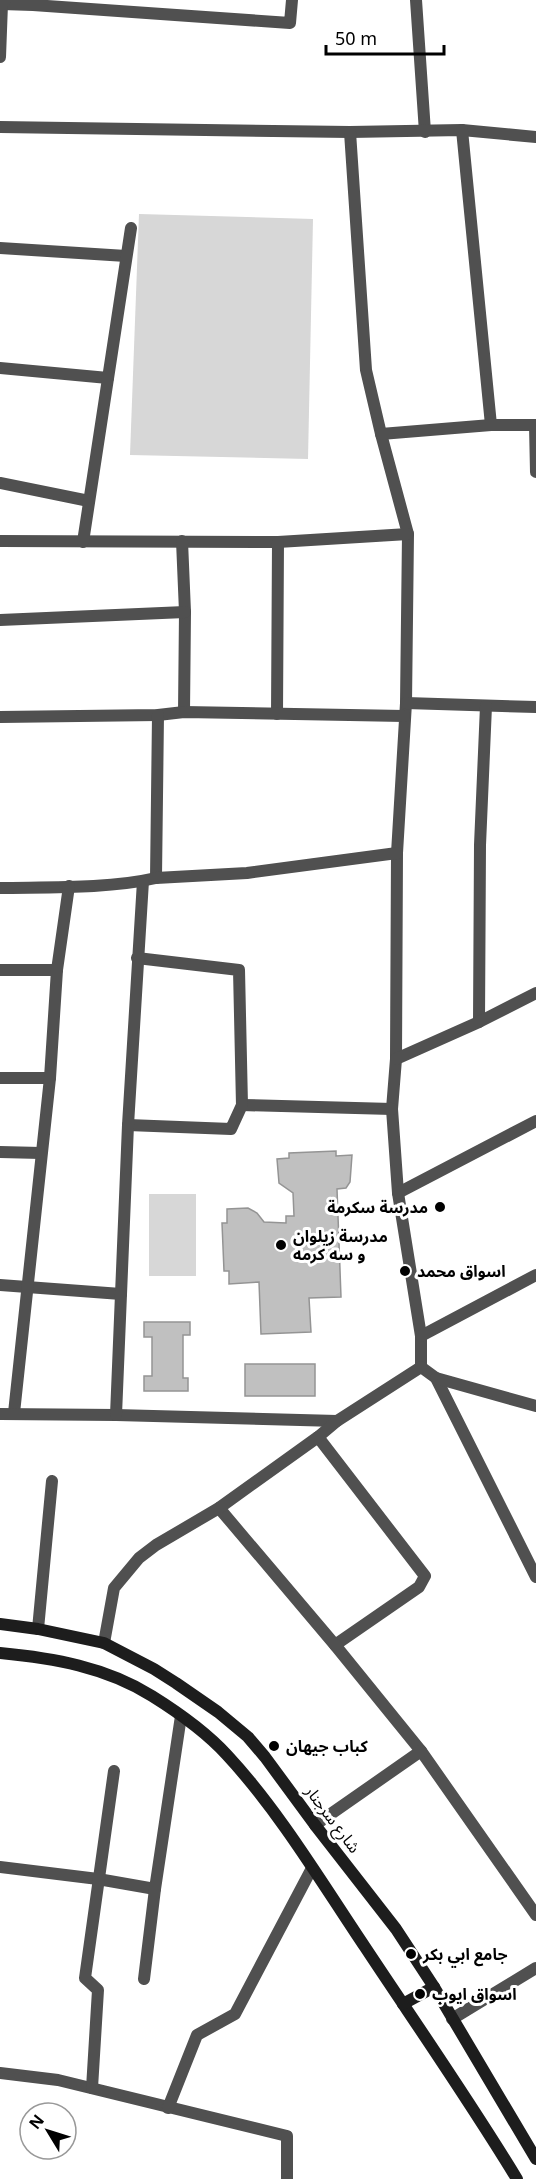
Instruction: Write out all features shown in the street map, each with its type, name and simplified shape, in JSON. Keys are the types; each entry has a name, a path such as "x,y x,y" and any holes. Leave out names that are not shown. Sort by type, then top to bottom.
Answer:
{"street":[{"path":"0,57 3,2 33,2 290,23 292,0"},
{"path":"416,0 425,132"},
{"path":"0,127 350,132 462,130 536,137"},
{"path":"462,130 490,425"},
{"path":"350,132 366,370 408,534 406,703 397,854 396,1059 392,1109 398,1193 421,1336 421,1367"},
{"path":"83,542 131,228"},
{"path":"0,248 126,256"},
{"path":"0,368 108,378"},
{"path":"381,434 490,425 535,425 536,472"},
{"path":"0,483 89,501"},
{"path":"0,541 279,542 408,534"},
{"path":"182,541 185,612 184,712"},
{"path":"277,714 279,542"},
{"path":"0,620 185,612"},
{"path":"406,703 536,707"},
{"path":"478,1022 480,845 486,706"},
{"path":"0,717 158,715 184,712 404,716"},
{"path":"116,1414 137,958 149,879 158,715"},
{"path":"0,888 69,886 247,873 397,854"},
{"path":"14,1413 50,1078 57,970 69,886"},
{"path":"128,1125 231,1130 242,1106 239,970 137,958"},
{"path":"0,970 57,970"},
{"path":"396,1059 536,993"},
{"path":"0,1078 50,1078"},
{"path":"242,1106 392,1109"},
{"path":"398,1193 536,1121"},
{"path":"0,1152 41,1153"},
{"path":"421,1336 536,1275"},
{"path":"0,1285 121,1294"},
{"path":"421,1367 436,1378 536,1406"},
{"path":"104,1643 114,1588 138,1558 219,1508 337,1421 421,1367"},
{"path":"436,1378 536,1577"},
{"path":"0,1414 116,1414 337,1421"},
{"path":"318,1437 425,1576 419,1587 335,1645"},
{"path":"38,1629 52,1481"},
{"path":"219,1508 421,1751 536,1915"},
{"name":"شارع سرجنار","path":"0,1624 38,1629 104,1643 154,1669 235,1726 265,1757 396,1929 434,1987 536,2159"},
{"path":"0,1653 89,1667 151,1695 181,1716 225,1753 261,1796 312,1868 486,2129 516,2179"},
{"path":"144,1980 181,1716"},
{"path":"315,1825 421,1751"},
{"path":"92,2088 98,1990 85,1978 114,1771"},
{"path":"0,1867 98,1879 156,1889"},
{"path":"168,2108 197,2035 235,2014 312,1868"},
{"path":"452,2019 536,1968"},
{"path":"404,2004 434,1987"},
{"path":"0,2073 58,2080 287,2136 287,2179"}],"shaded area":[{"path":"139,214 313,219 308,459 130,455"},
{"path":"149,1194 196,1194 196,1276 149,1276"}],"building":[{"name":"مدرسة زيلوان و سه كرمه","path":"336,1151 336,1156 352,1155 350,1182 346,1188 337,1189 341,1297 309,1298 311,1332 261,1334 259,1282 229,1284 229,1271 224,1271 222,1223 227,1223 227,1209 248,1208 257,1213 264,1222 286,1223 286,1216 294,1216 293,1193 279,1183 277,1159 289,1158 289,1153"},
{"path":"144,1322 190,1322 190,1335 183,1335 183,1378 188,1378 188,1391 144,1391 144,1376 152,1376 152,1337 144,1337"},
{"path":"245,1364 315,1364 315,1396 245,1396"}],"place":[{"name":"مدرسة سكرمة","path":"440,1207"},
{"name":"مدرسة زيلوان و سه كرمه","path":"281,1245"},
{"name":"اسواق محمد","path":"405,1271"},
{"name":"كباب جيهان","path":"274,1746"},
{"name":"جامع ابي بكر","path":"411,1954"},
{"name":"اسواق ايوب","path":"420,1994"}]}
